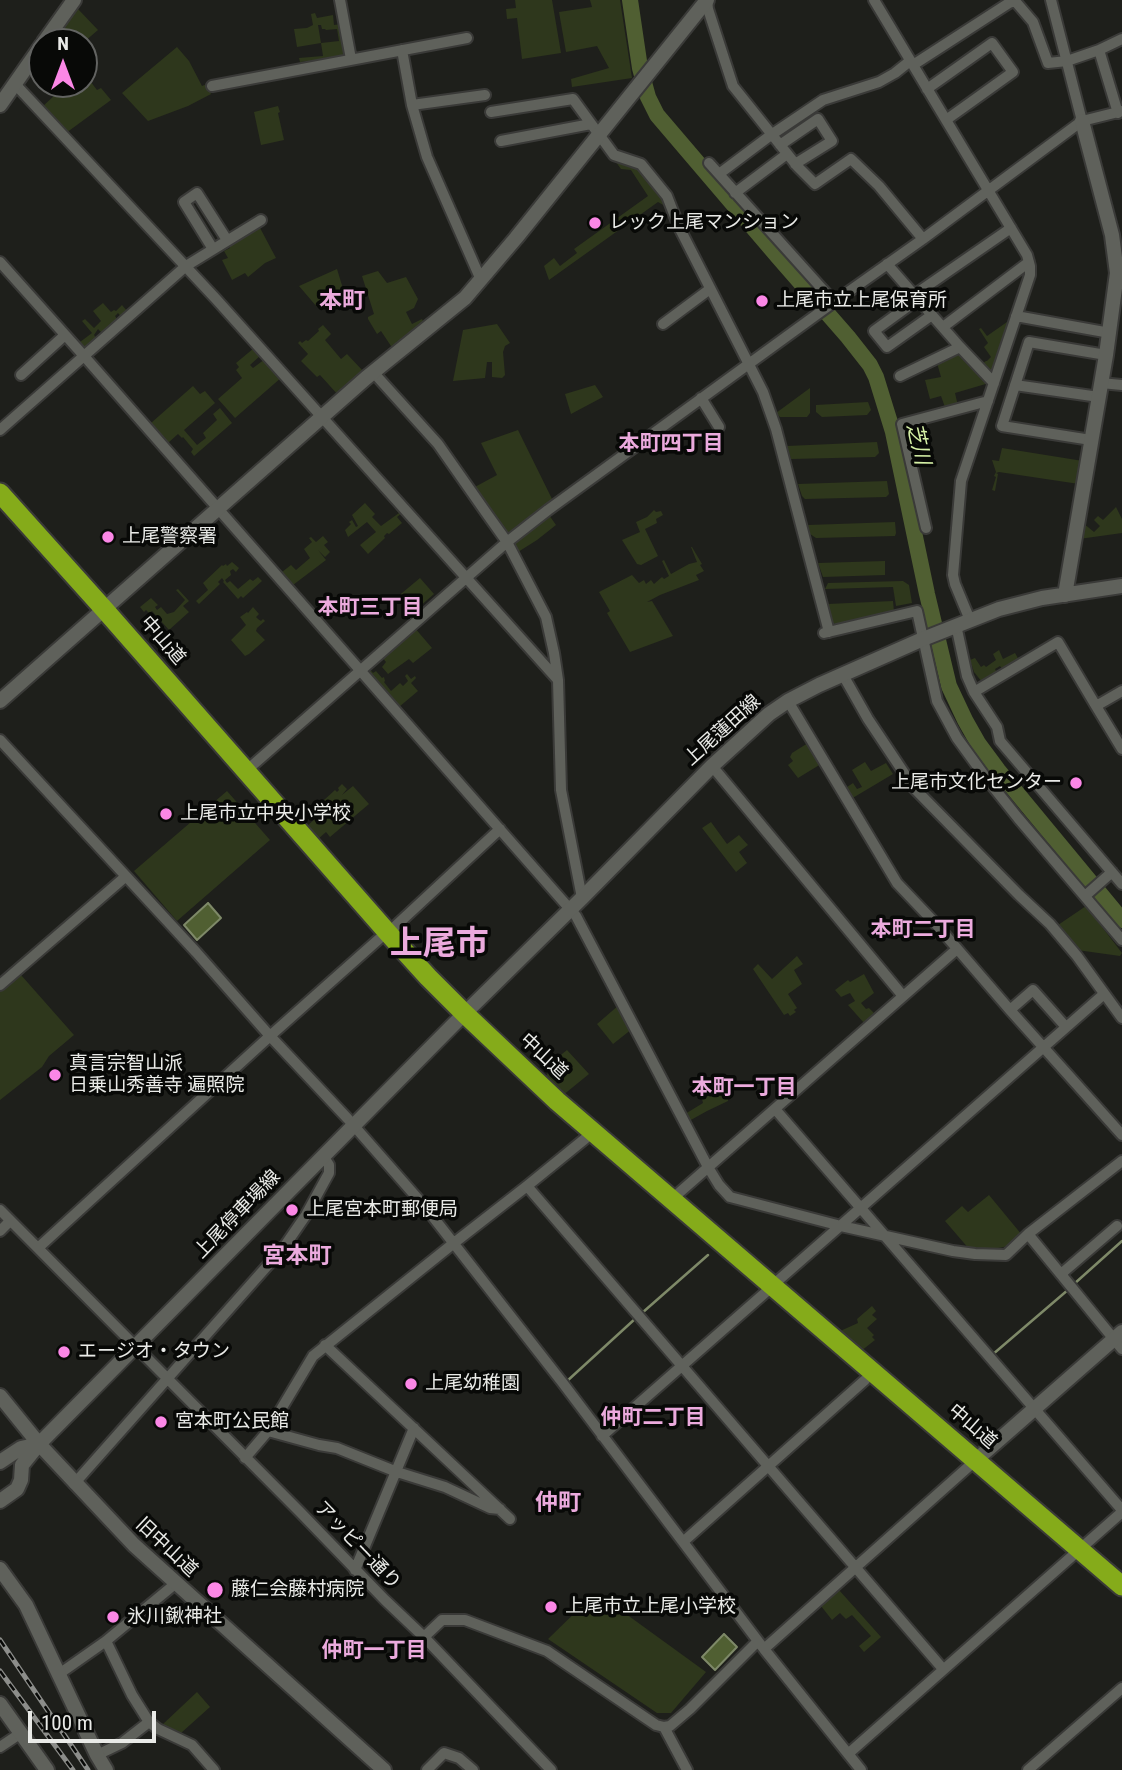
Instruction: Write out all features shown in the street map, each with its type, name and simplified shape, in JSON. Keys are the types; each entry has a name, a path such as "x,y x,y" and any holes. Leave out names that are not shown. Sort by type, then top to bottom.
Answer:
{"highway":[{"name":"中山道","path":"0,494 99,613 384,936 514,1077 770,1289 1076,1553 1122,1587"},
{"name":"中山道","path":"0,508 246,771 384,936"},
{"name":"中山道","path":"460,1018 672,1199 865,1380 972,1464"},
{"name":"中山道","path":"1076,1553 1122,1599"}],"street":[{"path":"54,28 74,0"},
{"path":"340,0 351,60"},
{"path":"0,701 373,372 465,298 595,130 634,92 707,0"},
{"path":"707,0 733,86 795,164 815,184 851,159 879,186 923,239"},
{"path":"874,0 1029,262 1030,275 961,481 953,575 971,620"},
{"path":"1051,0 1115,253 1117,273 1110,333 1065,595"},
{"path":"719,174 823,100 879,82 1009,3 1015,2 1033,22 1048,64 1099,51 1122,39"},
{"path":"212,86 467,38"},
{"path":"927,89 992,43 1013,72 946,120"},
{"path":"402,50 412,106 427,157 481,280"},
{"path":"246,771 507,542 1082,121 1120,112 1099,51"},
{"path":"0,105 28,65"},
{"path":"15,84 186,266 558,680"},
{"path":"412,106 485,96"},
{"path":"491,112 573,99 614,155 641,164 667,196 671,211 763,392 776,429 827,633 917,611 926,638 937,701 957,738 1018,818 1122,940"},
{"path":"735,193 818,119 832,141 795,164"},
{"path":"500,141 595,130"},
{"path":"709,163 832,303"},
{"path":"213,249 184,202 197,193 227,240"},
{"path":"0,430 186,266 261,220"},
{"path":"932,315 887,347 874,331 1011,228"},
{"path":"0,262 576,916 708,1167 730,1197 953,1251 1006,1255 1028,1234 1122,1161"},
{"path":"943,327 1029,262"},
{"path":"887,264 994,383"},
{"path":"663,324 710,289"},
{"path":"1016,316 1110,333"},
{"path":"21,375 65,335"},
{"path":"1091,440 1002,426 1029,342 1106,355"},
{"path":"900,376 960,347"},
{"path":"373,372 438,444 507,542 546,617 558,680 560,776 582,898"},
{"path":"1015,386 1100,390 1122,385"},
{"path":"701,398 719,427"},
{"path":"926,528 902,424 988,401"},
{"name":"上尾蓮田線","path":"460,1018 712,766 754,726 788,701 926,638 1023,602 1122,586"},
{"path":"950,628 974,692 997,727 1000,741 1110,875 1122,884"},
{"path":"974,692 1058,642 1122,748"},
{"path":"843,675 868,719 914,788 1050,924 1122,1018"},
{"path":"1096,706 1122,691"},
{"path":"788,701 897,883 1122,1135"},
{"path":"0,740 354,1125 426,1208 761,1645 861,1770"},
{"path":"712,766 903,996"},
{"path":"38,1248 500,829"},
{"path":"1085,896 1110,875"},
{"path":"0,985 125,877"},
{"path":"672,1199 957,949"},
{"path":"1010,1010 1033,990 1066,1027"},
{"path":"602,1436 1104,994"},
{"name":"上尾停車場線","path":"39,1444 460,1018"},
{"path":"775,1109 1122,1511 848,1754"},
{"path":"245,1458 268,1431 313,1356 586,1138"},
{"path":"74,1484 270,1264 293,1234 329,1173 329,1165 323,1156"},
{"path":"527,1186 943,1669"},
{"name":"アッピー通り","path":"0,1210 385,1601 424,1637 551,1770"},
{"path":"0,1231 10,1221"},
{"path":"1061,1274 1117,1226"},
{"path":"424,1637 442,1620 465,1620 489,1628 547,1651 656,1725 670,1726 1035,1409 1119,1340 1028,1234"},
{"path":"325,1345 510,1519"},
{"path":"683,1542 865,1380"},
{"name":"旧中山道","path":"0,1396 74,1484 134,1545 384,1770"},
{"path":"355,1570 414,1428"},
{"path":"268,1431 337,1448 500,1510"},
{"path":"2,1457 39,1444"},
{"path":"0,1500 17,1489 22,1465 39,1444"},
{"path":"0,1569 26,1605 106,1770"},
{"path":"59,1674 106,1641 175,1584"},
{"path":"106,1641 132,1695 149,1722 192,1745 214,1770"},
{"path":"1028,1770 1122,1688"},
{"path":"0,1704 47,1770"},
{"path":"97,1755 122,1743 149,1722"},
{"path":"664,1727 687,1770"},
{"path":"0,1747 21,1733"},
{"path":"427,1770 444,1753 459,1758 473,1770"}],"shaded area":[{"path":"515,0 552,0 561,53 522,59 517,18 507,19 506,9 516,8"},
{"path":"590,0 620,0 632,78 572,87 571,79 609,68 597,46 566,52 559,12 592,7"},
{"path":"78,9 96,28 64,28"},
{"path":"315,13 317,18 333,15 334,25 342,24 347,55 345,58 309,64 308,61 300,62 299,58 323,56 321,43 297,47 294,29 313,25 311,14","holes":["318,25 326,30 337,29 339,41 321,43"]},
{"path":"177,47 189,61 202,86 207,84 211,94 148,121 122,93"},
{"path":"101,88 111,100 66,133 42,107 52,98 98,98 98,90"},
{"path":"278,106 284,140 261,145 254,112"},
{"path":"613,158 638,166 662,196 665,206 658,202 549,280 544,266 554,258 560,266 577,253 574,249 648,196 631,170 621,169"},
{"path":"259,226 276,258 248,277 245,273 232,280 222,260 228,258 224,251 230,248 228,243"},
{"path":"337,269 345,295 317,307 299,286"},
{"path":"378,271 387,283 406,277 418,299 414,308 406,312 412,324 422,319 424,323 393,349 381,331 377,334 368,319 374,314 362,276"},
{"path":"103,303 111,312 122,305 127,311 122,318 118,313 115,316 119,322 104,335 98,329 94,335 98,340 87,350 80,342 92,333 82,321 85,319 94,328 101,321 93,311"},
{"path":"1011,322 994,375 980,365 991,357 984,347 988,343 979,329 987,336"},
{"path":"497,324 510,343 505,346 503,352 505,375 502,378 492,377 492,362 487,362 485,378 453,381 463,330"},
{"path":"323,325 331,334 325,340 341,359 347,354 363,371 339,396 320,375 317,377 301,361 308,354 298,343 308,341"},
{"path":"254,348 261,355 250,365 253,368 265,359 282,377 235,418 218,399 242,378 236,370 239,367 236,363"},
{"path":"960,352 989,383 955,393 958,406 946,410 941,396 930,399 925,380 941,377 937,363"},
{"path":"595,385 603,397 571,414 565,394"},
{"path":"193,386 200,394 205,391 215,403 184,430 197,445 206,438 203,433 217,420 213,414 220,408 232,423 194,456 191,452 193,449 183,437 178,434 168,443 151,423"},
{"path":"810,388 810,413 807,417 780,417 776,413"},
{"path":"868,402 871,410 867,415 822,417 816,412 816,405"},
{"path":"518,430 554,503 507,535 473,488 497,475 481,443"},
{"path":"877,442 879,453 875,457 791,459 787,446"},
{"path":"1002,448 1083,461 1079,484 999,472 996,473 995,491 992,490 996,472 992,460 999,461"},
{"path":"887,481 889,494 886,497 805,499 798,484"},
{"path":"391,499 403,512 397,517 402,523 387,533 368,554 360,545 376,532 367,522 348,537 345,530 352,520 356,527 358,526 352,515 365,503 375,514 372,517 381,526 399,513 389,501"},
{"path":"1116,507 1122,519 1122,533 1079,539 1083,523 1094,532 1100,526 1094,520 1098,516 1103,520"},
{"path":"654,510 661,511 663,515 656,519 657,523 645,529 658,556 641,565 637,564 622,540 640,532 636,522"},
{"path":"549,515 556,525 518,552 512,543"},
{"path":"895,522 895,536 816,538 810,534 808,525"},
{"path":"323,536 328,542 324,545 330,552 325,557 318,550 326,560 293,585 282,572 291,565 296,570 310,558 304,549 312,542 309,538 316,542"},
{"path":"691,547 704,571 696,575 699,580 647,602 652,601 673,636 630,652 607,613 610,611 599,592 632,575 639,583 644,580 646,584 651,580 654,584 662,577 664,579 669,576 662,561 664,560 671,574 697,562"},
{"path":"885,561 885,575 823,577 818,563"},
{"path":"232,562 239,568 236,572 233,569 230,571 231,575 225,580 227,583 230,581 238,589 250,579 253,581 258,577 262,581 243,598 241,596 238,599 222,578 218,582 220,584 199,604 196,601 208,590 203,583 222,565 227,566"},
{"path":"420,578 434,594 410,615 396,598"},
{"path":"903,581 909,585 912,603 896,606 893,587 825,589 828,583"},
{"path":"176,590 189,601 183,606 189,612 169,630 152,611 144,612 140,607 151,598 158,605 155,607 157,610 161,607 167,614 174,612 185,600"},
{"path":"893,601 894,612 838,626 832,622 828,604"},
{"path":"253,607 259,614 256,617 265,621 256,631 265,640 245,656 231,640 246,625 240,617"},
{"path":"414,627 432,648 413,663 409,659 388,674 382,667 386,662 382,657"},
{"path":"999,650 1003,659 1015,653 1019,660 1003,670 1000,666 995,669 997,673 982,682 974,672 970,660 975,658 981,667 986,667 996,660 993,654"},
{"path":"369,668 373,673 376,671 384,677 384,682 391,691 400,683 403,686 408,681 405,676 407,674 411,679 415,676 411,683 418,691 399,707 367,670"},
{"path":"808,743 821,764 798,778 788,765 793,761 790,757"},
{"path":"865,762 871,771 886,763 893,774 851,799 844,789 853,783 857,789 862,787 852,770"},
{"path":"342,784 347,789 342,795 353,786 369,804 330,837 326,832 317,840 306,827 327,808 322,803 335,790 337,792"},
{"path":"227,791 270,840 177,921 134,871"},
{"path":"711,822 727,844 739,835 748,845 739,852 747,863 736,872 702,828"},
{"path":"208,903 221,918 197,940 184,925"},
{"path":"1086,906 1122,953 1120,956 1077,950 1058,925"},
{"path":"797,956 803,964 794,970 802,984 788,994 797,1008 790,1016 788,1013 784,1015 753,969 758,964 772,979"},
{"path":"864,974 874,993 861,1003 876,1015 864,1023 848,1005 855,1001 850,993 841,997 835,990 848,980 850,982"},
{"path":"21,975 74,1035 49,1056 42,1067 0,1100 0,991"},
{"path":"619,1005 632,1029 613,1044 597,1024"},
{"path":"567,1050 589,1074 562,1096 543,1079 550,1071 547,1066"},
{"path":"721,1076 732,1098 689,1121 685,1114 712,1094 707,1083"},
{"path":"989,1195 1022,1235 1009,1246 982,1251 970,1250 945,1221 962,1206 968,1212"},
{"path":"872,1306 876,1311 872,1315 877,1319 867,1328 875,1340 861,1351 838,1332 858,1323 857,1319"},
{"path":"839,1590 881,1637 864,1652 859,1646 871,1636 852,1615 846,1619 840,1613 832,1620 821,1606"},
{"path":"604,1598 706,1672 671,1713 657,1713 548,1639 588,1600"},
{"path":"724,1634 737,1647 715,1670 702,1657"},
{"path":"197,1692 210,1707 181,1733 162,1725"}],"waterway":[{"name":"芝川","path":"630,0 640,68 648,97 657,115 848,337 876,377 893,432 949,686 965,720 998,770 1122,920"},
{"path":"1074,1284 1122,1241"},
{"path":"642,1313 708,1255"},
{"path":"992,1355 1069,1289"},
{"path":"566,1382 636,1318"}],"railway":[{"path":"0,1640 88,1770"},
{"path":"0,1671 73,1770"}],"place":[{"name":"レック上尾マンション","path":"595,223"},
{"name":"上尾市立上尾保育所","path":"762,301"},
{"name":"上尾警察署","path":"108,537"},
{"name":"上尾市文化センター","path":"1076,783"},
{"name":"上尾市立中央小学校","path":"166,814"},
{"name":"真言宗智山派 日乗山秀善寺 遍照院","path":"55,1075"},
{"name":"上尾宮本町郵便局","path":"292,1210"},
{"name":"エージオ・タウン","path":"64,1352"},
{"name":"上尾幼稚園","path":"411,1384"},
{"name":"宮本町公民館","path":"161,1422"},
{"name":"藤仁会藤村病院","path":"215,1590"},
{"name":"上尾市立上尾小学校","path":"551,1607"},
{"name":"氷川鍬神社","path":"113,1617"}],"district":[{"name":"本町","path":"342,302"},
{"name":"本町四丁目","path":"671,445"},
{"name":"本町三丁目","path":"370,609"},
{"name":"本町二丁目","path":"923,931"},
{"name":"上尾市","path":"439,946"},
{"name":"本町一丁目","path":"744,1089"},
{"name":"宮本町","path":"297,1257"},
{"name":"仲町二丁目","path":"653,1419"},
{"name":"仲町","path":"558,1504"},
{"name":"仲町一丁目","path":"374,1652"}]}
